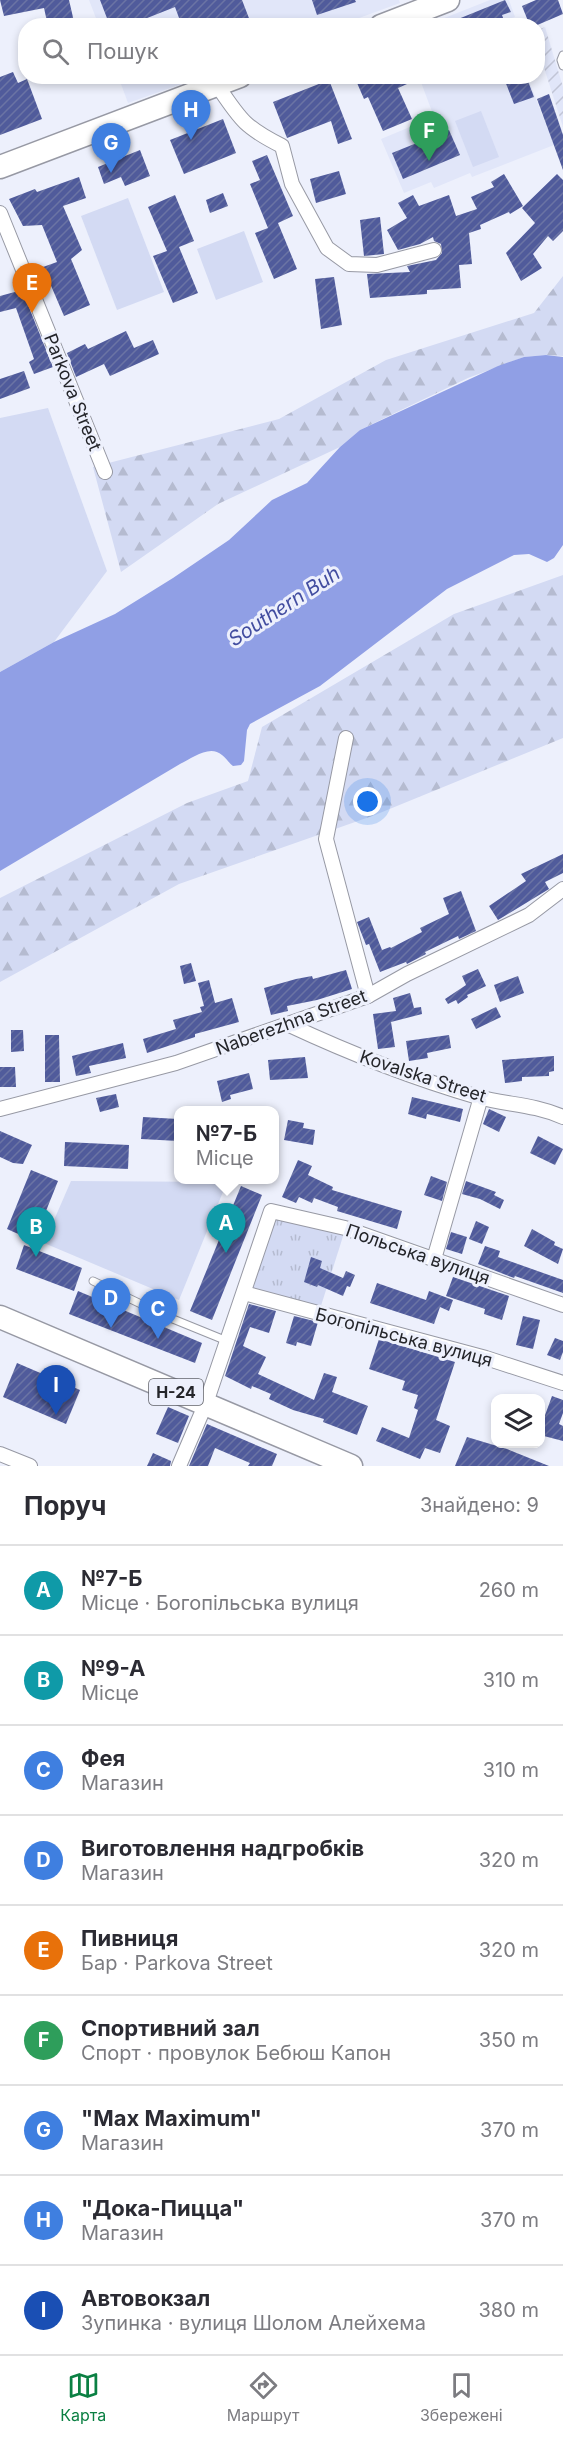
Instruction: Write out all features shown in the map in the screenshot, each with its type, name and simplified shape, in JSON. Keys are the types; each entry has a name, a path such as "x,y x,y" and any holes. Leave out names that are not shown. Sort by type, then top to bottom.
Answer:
{"main road":[{"path":"402,18 448,0"},
{"path":"0,167 217,85"},
{"name":"Н-24","path":"0,1317 351,1466"}],"street":[{"path":"217,85 241,120 257,134 282,146 292,184 327,248 349,264 377,265 434,250"},
{"name":"Parkova Street","path":"0,213 105,472"},
{"path":"346,738 326,839 368,996"},
{"name":"Naberezhna Street","path":"0,1109 176,1063 368,996 407,974 529,915 563,889"},
{"name":"Kovalska Street","path":"287,1024 410,1075 481,1098 542,1108 563,1117"},
{"path":"434,1259 481,1098"},
{"name":"Польська вулиця","path":"244,1293 272,1211 345,1228 563,1305"},
{"path":"179,1466 206,1403 244,1293"},
{"name":"Богопільська вулиця","path":"244,1293 486,1358 563,1383"},
{"path":"0,1454 30,1466"}],"lane":[{"path":"563,55 561,60 563,66"},
{"path":"93,1281 168,1317 227,1341"}],"shaded area":[{"path":"89,0 399,0 400,3 359,18 96,18"},
{"path":"490,0 509,0 515,17 512,18 444,18"},
{"path":"545,27 563,87 563,127 545,71"},
{"path":"121,84 181,84 128,103"},
{"path":"422,84 530,84 554,145 472,177 470,173 434,188 431,182 404,193 381,139 434,117"}],"green space":[{"path":"481,111 499,157 473,167 455,121"},
{"path":"128,198 164,292 117,310 81,216"},
{"path":"244,231 263,282 216,300 197,249"},
{"path":"563,276 563,356 524,357 468,378 360,430 340,447 218,504 121,572 93,467 279,419 386,360 534,313"},
{"path":"48,408 107,571 54,642 0,672 0,418"},
{"path":"563,575 563,738 375,815 179,884 0,982 0,898 187,803 248,781 262,727 454,614"},
{"path":"71,1181 226,1184 179,1300 44,1243"},
{"path":"273,1215 345,1230 320,1309 249,1291"}],"water":[{"name":"Southern Buh","path":"546,355 563,357 563,545 554,558 547,562 529,554 514,555 447,589 320,686 250,724 247,730 244,761 241,765 233,766 217,752 201,753 0,871 0,672 54,642 115,614 173,578 229,540 272,500 307,483 340,447 360,430 498,366 524,357"}],"building":[{"path":"0,0 69,0 73,18 46,18 44,8 4,16"},
{"path":"100,0 242,0 249,18 179,18 175,7 147,18 107,18"},
{"path":"312,0 355,0 356,2 317,15"},
{"path":"505,0 511,12 502,15 503,18 461,18"},
{"path":"536,0 558,0 563,14 545,22 545,18 527,18 522,6"},
{"path":"13,72 18,84 29,84 42,119 0,135 0,77"},
{"path":"319,84 331,84 352,139 338,144 331,121 287,138 273,102"},
{"path":"357,84 407,84 398,88 412,119 383,131 368,97 364,99"},
{"path":"506,84 529,84 534,97 514,104"},
{"path":"549,94 563,135 563,170 537,99"},
{"path":"223,119 236,153 184,174 170,140"},
{"path":"449,130 460,155 403,179 392,153"},
{"path":"140,150 150,176 125,186 121,177 104,184 98,167"},
{"path":"267,155 293,216 278,223 297,269 274,279 255,233 268,228 250,184 260,180 252,161"},
{"path":"339,171 346,194 316,203 310,179"},
{"path":"504,174 523,206 510,214 509,212 480,225 481,229 469,233 472,264 459,265 461,288 427,290 427,294 370,298 367,274 410,272 407,266 436,260 442,253 441,244 434,241 433,237 420,244 398,250 387,230 407,218 398,203 413,195 419,206 449,195 456,216 477,209 471,197 494,187 491,182"},
{"path":"557,174 563,180 563,231 553,241 548,236 533,254 542,268 521,281 506,253 535,223 522,208"},
{"path":"79,177 86,198 63,206 82,250 71,259 90,305 64,316 43,267 57,262 42,225 23,226 9,199"},
{"path":"223,193 228,206 210,213 206,200"},
{"path":"175,195 194,241 179,247 198,293 173,303 153,256 167,251 148,207"},
{"path":"380,217 384,254 364,256 360,220"},
{"path":"334,277 342,325 321,329 315,279"},
{"path":"22,290 53,367 34,374 29,362 34,359 16,308 0,312 0,296"},
{"path":"126,331 134,348 153,340 159,354 110,376 104,364 76,377 67,353 85,344 88,349"},
{"path":"24,371 30,388 0,399 0,379"},
{"path":"563,854 563,873 545,882 549,889 498,920 489,906 526,881 521,874"},
{"path":"461,891 476,931 459,939 458,936 425,952 426,954 407,964 406,962 380,972 357,922 369,917 382,950 391,948 422,932 420,928 449,914 443,898"},
{"path":"191,963 196,981 184,984 180,966"},
{"path":"478,969 486,986 467,995 468,997 458,1004 456,1000 448,1004 445,999 466,985 462,976"},
{"path":"346,970 352,989 287,1006 288,1011 271,1015 264,988 296,979 312,976 313,979"},
{"path":"518,976 524,993 500,1002 494,985"},
{"path":"209,980 215,1003 232,998 239,1022 195,1034 195,1037 147,1053 143,1039 176,1029 173,1020 202,1012 200,1007 204,1006 198,983"},
{"path":"410,993 414,1008 421,1007 422,1014 391,1022 395,1047 378,1049 373,1014 396,1011 393,998"},
{"path":"496,1007 501,1017 476,1029 471,1019"},
{"path":"11,1030 23,1030 24,1051 11,1052"},
{"path":"45,1035 59,1035 60,1082 45,1082"},
{"path":"449,1035 451,1048 427,1053 428,1058 409,1061 406,1041"},
{"path":"123,1043 126,1058 89,1066 91,1073 76,1076 72,1056"},
{"path":"554,1056 554,1071 549,1072 549,1076 522,1077 522,1081 505,1083 502,1060"},
{"path":"305,1057 308,1078 270,1080 268,1060"},
{"path":"0,1067 15,1067 16,1087 0,1087"},
{"path":"249,1073 253,1089 230,1095 231,1099 222,1102 217,1081"},
{"path":"116,1094 119,1107 100,1112 96,1098"},
{"path":"412,1097 463,1109 460,1122 427,1114 426,1119 408,1114"},
{"path":"489,1109 506,1117 499,1132 483,1124"},
{"path":"143,1117 174,1119 174,1141 141,1139"},
{"path":"288,1120 304,1123 303,1128 315,1130 313,1145 284,1140"},
{"path":"0,1131 32,1145 23,1164 13,1163 0,1157"},
{"path":"538,1136 563,1149 555,1165 530,1153"},
{"path":"65,1142 129,1145 128,1169 64,1166"},
{"path":"298,1160 312,1166 308,1175 333,1187 332,1190 402,1211 397,1229 337,1211 338,1207 314,1198 312,1203 299,1197 296,1203 282,1197"},
{"path":"31,1170 58,1181 34,1241 7,1229"},
{"path":"431,1176 447,1182 442,1201 424,1195"},
{"path":"466,1181 496,1192 494,1195 504,1200 500,1209 480,1199 462,1194"},
{"path":"241,1186 262,1195 212,1320 190,1311"},
{"path":"476,1221 489,1227 482,1244 469,1239"},
{"path":"532,1229 563,1249 558,1264 524,1246"},
{"path":"451,1232 467,1237 462,1254 446,1249"},
{"path":"24,1245 82,1268 74,1291 16,1269"},
{"path":"485,1246 500,1251 498,1257 563,1280 563,1293 478,1264"},
{"path":"311,1257 322,1261 320,1268 343,1278 346,1271 355,1275 343,1296 318,1285 317,1287 304,1282"},
{"path":"453,1277 509,1296 502,1320 484,1314 485,1309 446,1296"},
{"path":"377,1283 426,1300 429,1291 453,1300 449,1311 440,1307 434,1324 370,1303"},
{"path":"78,1291 202,1343 195,1363 69,1314"},
{"path":"249,1304 276,1311 269,1333 250,1327 243,1346 266,1357 258,1374 314,1400 324,1373 337,1377 332,1392 368,1406 357,1435 323,1422 324,1419 293,1410 269,1399 271,1394 252,1386 251,1389 225,1376"},
{"path":"294,1316 318,1322 311,1346 297,1342 296,1346 286,1343"},
{"path":"523,1316 540,1320 533,1349 516,1345"},
{"path":"555,1338 563,1341 560,1360 547,1355"},
{"path":"379,1339 455,1362 436,1420 450,1426 440,1453 425,1448 420,1459 376,1441 382,1427 409,1438 418,1410 414,1408 418,1395 402,1390 405,1381 369,1369"},
{"path":"17,1363 80,1390 66,1424 3,1397"},
{"path":"552,1396 563,1400 563,1413 559,1424 563,1426 563,1441 545,1436 545,1415"},
{"path":"168,1407 189,1416 178,1443 156,1434"},
{"path":"207,1424 277,1454 272,1466 248,1466 250,1463 215,1448 208,1466 189,1466"},
{"path":"467,1437 491,1444 491,1448 507,1449 549,1466 455,1466"},
{"path":"153,1453 171,1461 170,1466 147,1466"}],"place":[{"name":"\"Дока-Пицца\"","path":"191,140"},
{"name":"Спортивний зал","path":"429,161"},
{"name":"\"Max Maximum\"","path":"111,173"},
{"name":"Пивниця","path":"32,313"},
{"name":"№7-Б","path":"226,1253"},
{"name":"№9-А","path":"36,1257"},
{"name":"Виготовлення надгробків","path":"111,1328"},
{"name":"Фея","path":"158,1339"},
{"name":"Автовокзал","path":"56,1415"}]}
